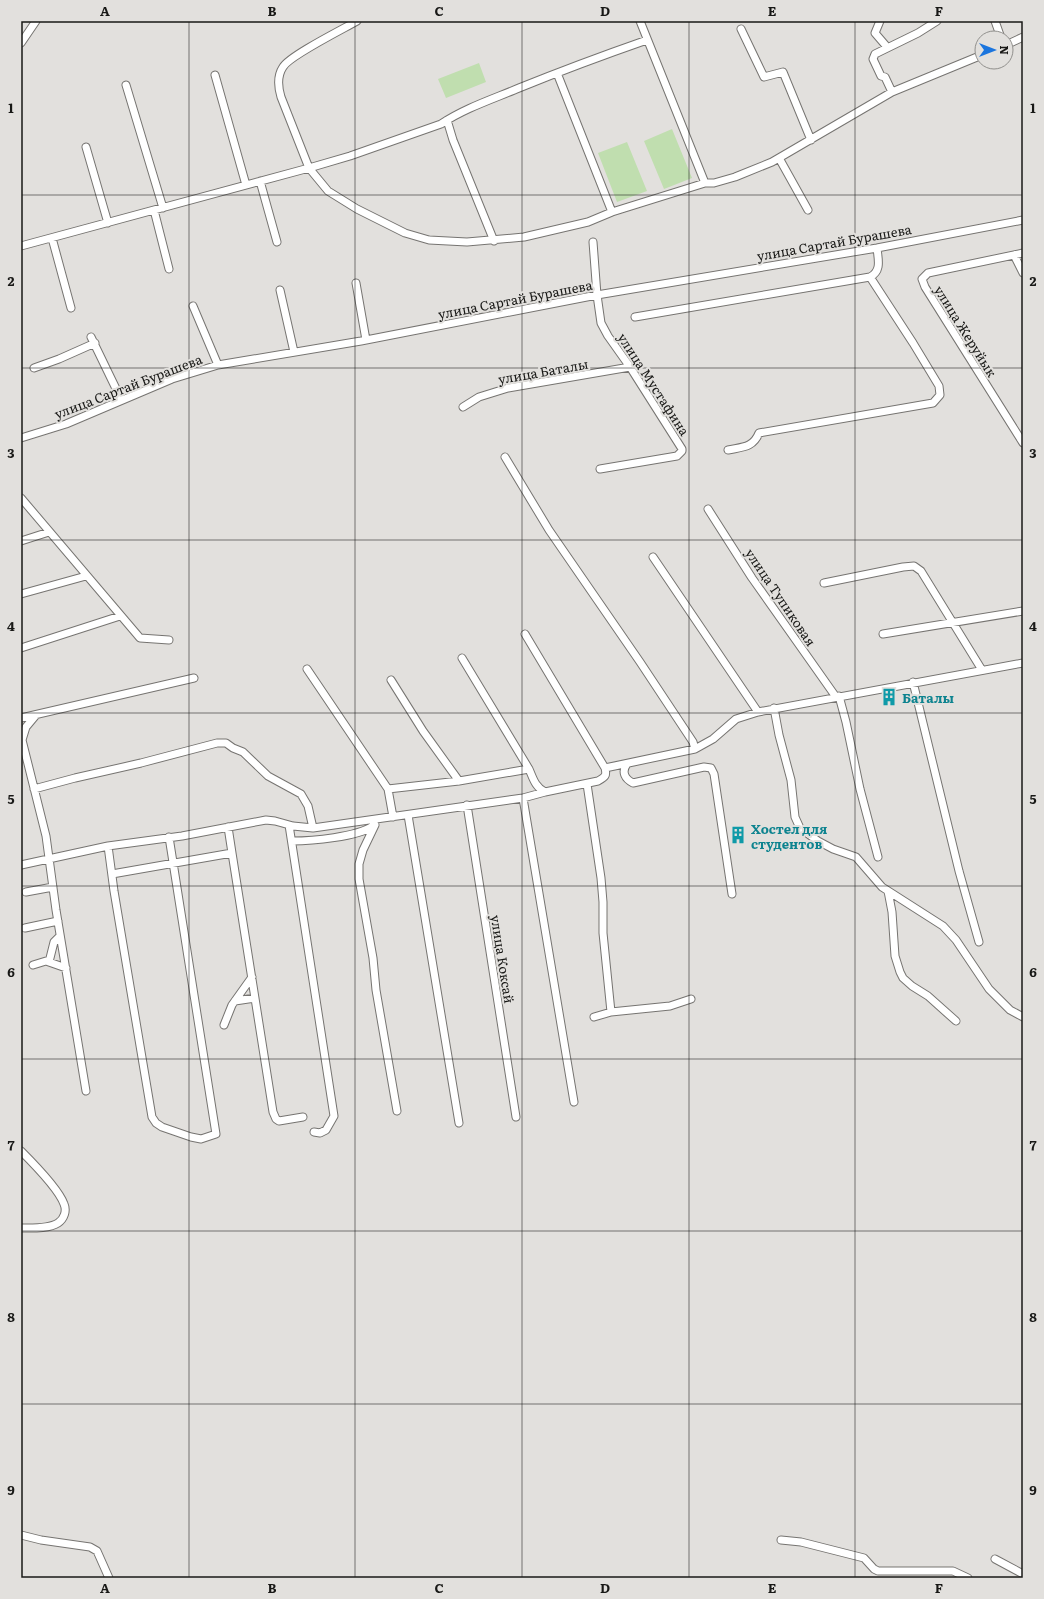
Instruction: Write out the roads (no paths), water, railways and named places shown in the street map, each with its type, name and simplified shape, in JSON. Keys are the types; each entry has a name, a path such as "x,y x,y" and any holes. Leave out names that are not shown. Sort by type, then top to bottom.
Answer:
{"street":[{"path":"21,43 28,35 36,21"},
{"path":"357,21 298,54 283,66 279,76 278,87 281,97 309,168 328,191 357,209 405,234 429,240 448,242 494,241 524,237 588,222 612,212 705,183 714,183 735,177 779,158 892,92 974,58"},
{"path":"640,21 705,183"},
{"path":"880,21 875,33 887,47"},
{"path":"892,92 885,77 881,76 873,58 874,54 918,33 937,21"},
{"path":"741,29 764,76 783,72 811,140"},
{"path":"21,246 350,156 441,124 474,106 557,73 647,40"},
{"path":"557,73 612,212"},
{"path":"215,75 246,185"},
{"path":"126,85 163,208"},
{"path":"447,120 453,140 494,241"},
{"path":"86,147 108,223"},
{"path":"779,158 808,210"},
{"path":"260,181 277,242"},
{"path":"154,210 169,269"},
{"name":"улица Сартай Бурашева","path":"21,438 66,424 121,399 172,379 218,365 366,340 597,295 877,248 1023,220"},
{"path":"52,238 71,308"},
{"name":"улица Мустафина","path":"593,242 597,295 601,323 682,449 677,456 600,468"},
{"path":"635,317 870,277 878,270 877,248"},
{"name":"улица Жеруйык","path":"1023,253 928,273 922,279 925,288 1023,443"},
{"path":"1014,255 1023,273"},
{"path":"728,450 749,446 756,441 759,433 933,403 937,399 940,395 939,386 870,277"},
{"path":"356,283 366,340"},
{"path":"280,290 294,352"},
{"path":"193,306 218,365"},
{"path":"34,368 59,359 93,340 121,399"},
{"name":"улица Баталы","path":"463,407 479,397 508,388 630,367"},
{"path":"505,457 549,530 640,662 695,748"},
{"path":"21,498 140,638 169,640"},
{"name":"улица Тупиковая","path":"708,509 752,578 838,696"},
{"path":"21,541 49,532"},
{"path":"654,557 758,712"},
{"path":"824,583 914,566 921,571 954,622 982,670"},
{"path":"21,594 86,576"},
{"path":"884,634 1023,611"},
{"path":"21,648 120,616"},
{"path":"21,865 108,846 182,836 266,820 275,821 290,826 313,828 377,822 393,817 523,798 598,781 605,777 605,768 525,634"},
{"path":"462,658 529,769 534,782 545,792"},
{"path":"605,768 695,748 718,735 736,719 758,712 913,682 1023,663"},
{"path":"307,668 388,789 393,817"},
{"path":"21,718 194,678"},
{"path":"391,680 423,731 459,781"},
{"path":"913,682 959,871 979,942"},
{"path":"838,696 846,722 860,789 878,857"},
{"path":"774,708 790,780 795,817 800,828 833,849 856,857 882,887 943,926 956,940 969,962 989,989 1010,1010 1023,1017"},
{"path":"36,714 26,728 22,738 50,858 60,936 86,1091"},
{"path":"34,789 217,743 226,743 243,752 268,776 301,794 308,806 313,828"},
{"path":"627,764 624,775 627,780 633,783 704,767 711,768 714,774 732,894"},
{"path":"388,789 459,781 529,769"},
{"path":"587,784 601,878 603,933 611,1012"},
{"path":"523,798 574,1102"},
{"name":"улица Коксай","path":"467,805 516,1117"},
{"path":"408,815 459,1124"},
{"path":"292,841 331,838 366,831 377,822"},
{"path":"377,822 363,850 359,864 359,879 373,958 376,990 397,1110"},
{"path":"290,826 334,1116 326,1130 320,1133 314,1132"},
{"path":"228,827 273,1112 279,1122 303,1117"},
{"path":"108,846 152,1117 156,1123 162,1127 201,1139 216,1134 169,837"},
{"path":"112,874 232,853"},
{"path":"26,892 53,887"},
{"path":"888,891 892,912 895,956 903,978 912,986 928,996 956,1021"},
{"path":"25,928 58,921"},
{"path":"49,962 54,942 60,936"},
{"path":"33,965 40,962 49,962 66,968"},
{"path":"224,1025 234,1001 252,977"},
{"path":"234,1001 256,998"},
{"path":"594,1017 611,1012 670,1006 691,999"},
{"path":"21,1151 59,1194 65,1208 63,1219 58,1223 51,1226 21,1228"},
{"path":"21,1535 41,1540 90,1547 97,1551 108,1578"},
{"path":"781,1540 801,1542 864,1558 874,1569 876,1575 953,1570 968,1578"},
{"path":"995,1559 1023,1574"}],"place":[{"name":"Баталы","path":"889,697"},
{"name":"Хостел для студентов","path":"738,835"}]}
